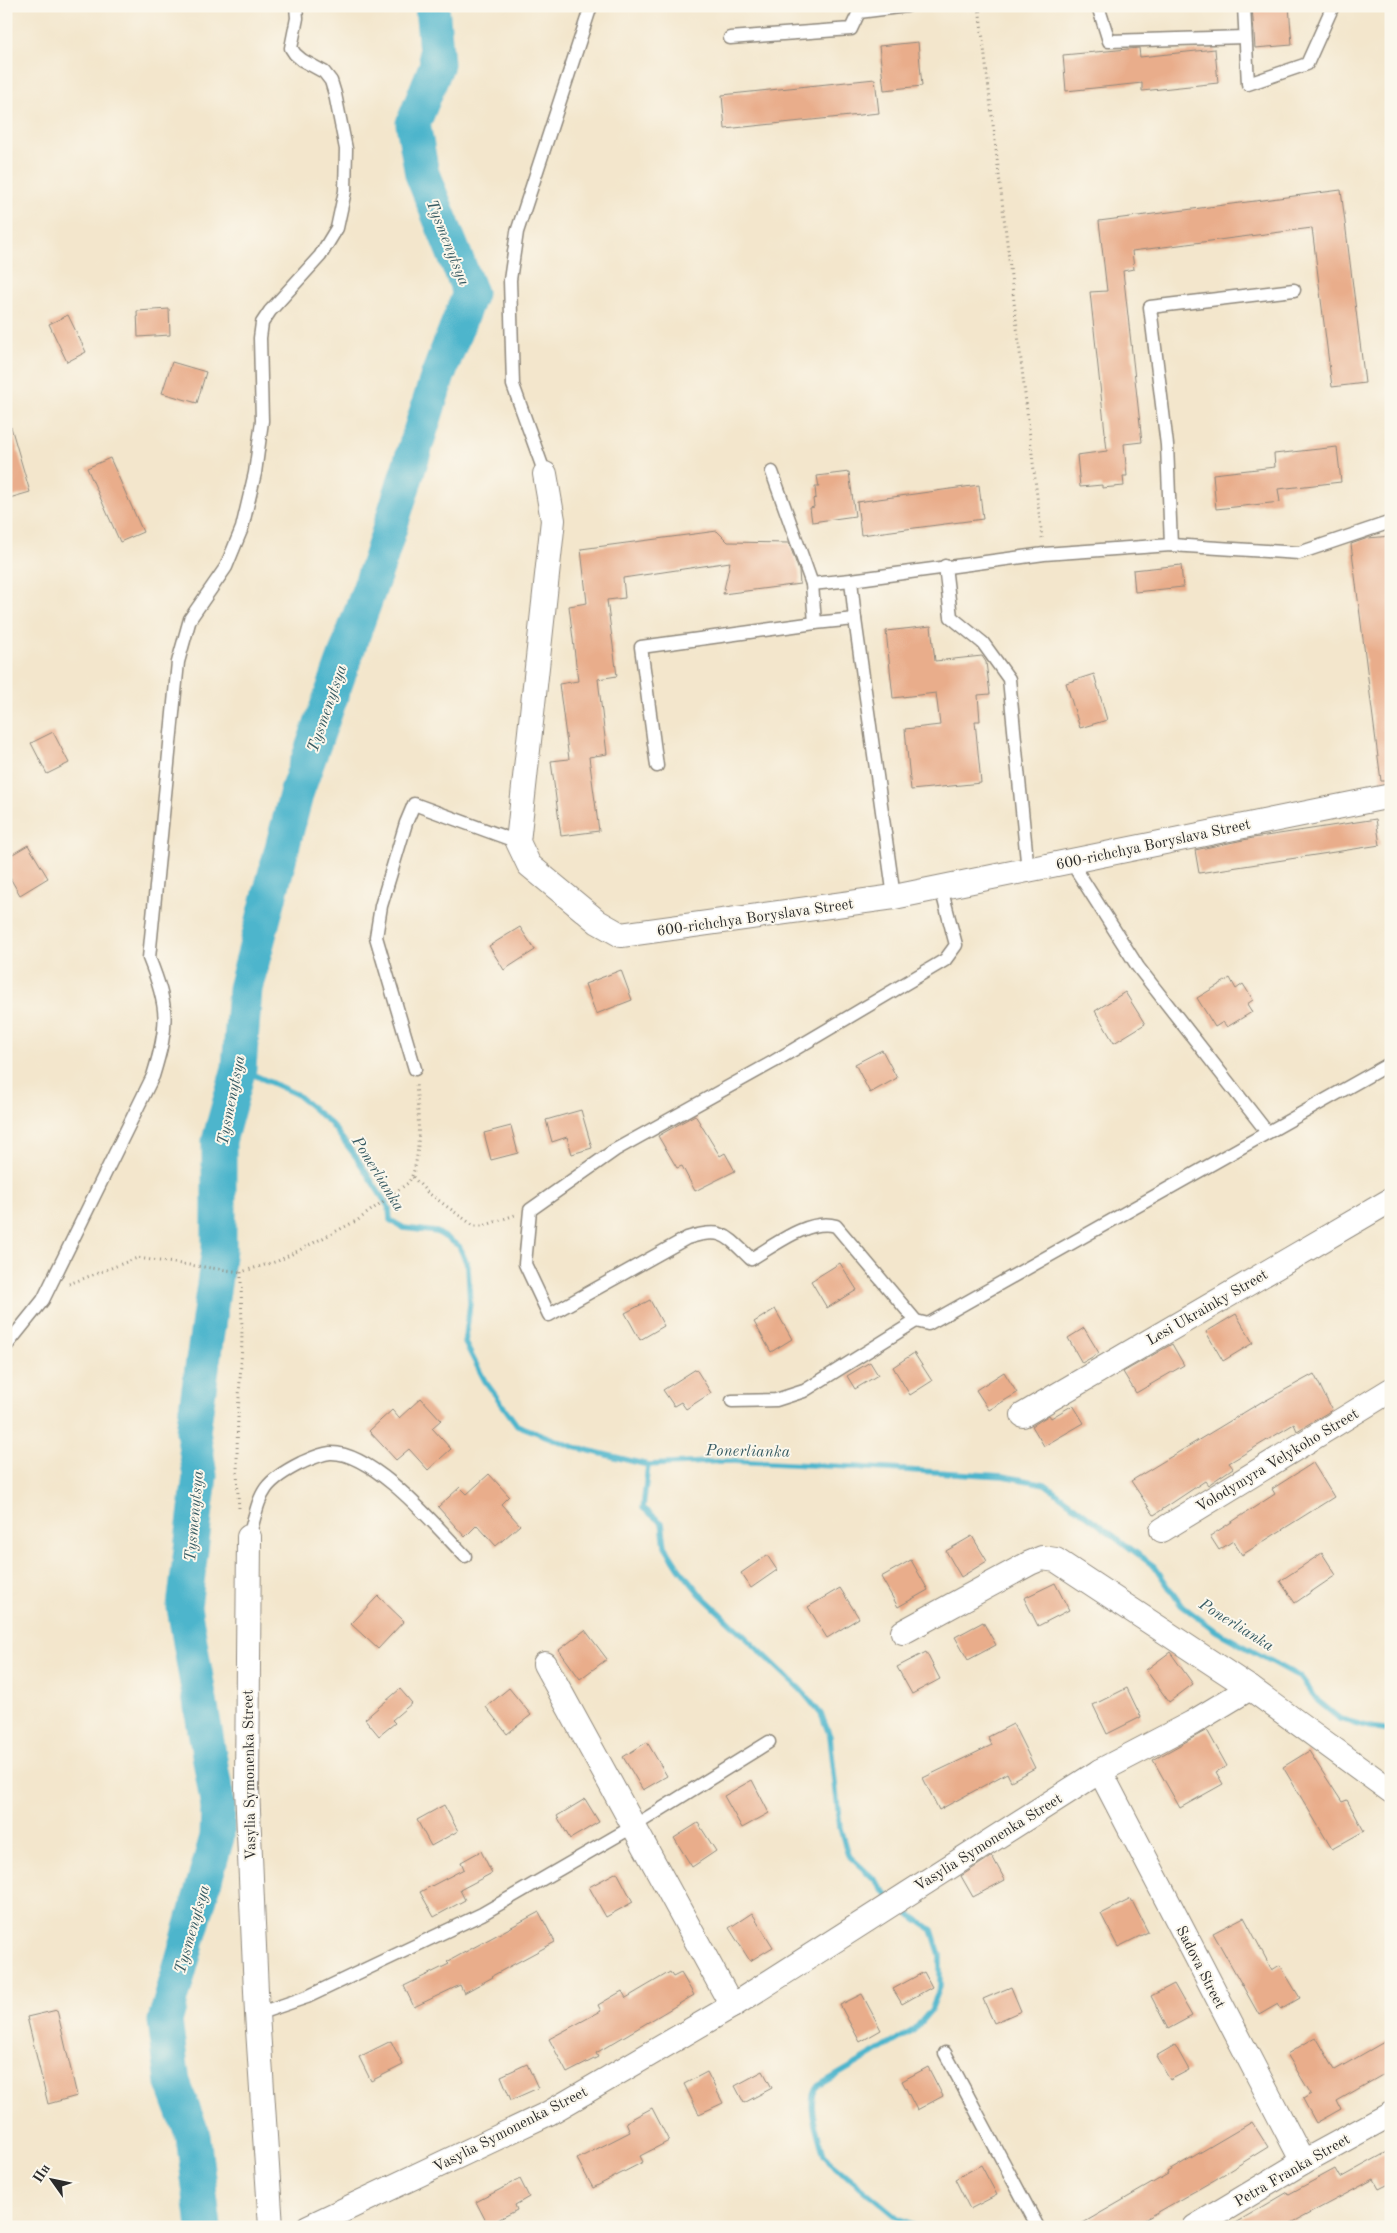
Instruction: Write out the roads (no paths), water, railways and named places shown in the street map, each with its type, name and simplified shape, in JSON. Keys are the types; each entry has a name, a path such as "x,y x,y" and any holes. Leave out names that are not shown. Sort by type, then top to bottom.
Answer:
{"street":[{"path":"518,842 552,520 545,474"},
{"name":"600-richchya Boryslava Street","path":"518,842 529,865 598,922 622,935 894,897 1391,796"},
{"name":"Lesi Ukrainky Street","path":"1023,1415 1391,1200"},
{"name":"Volodymyra Velykoho Street","path":"1162,1530 1391,1390"},
{"name":"Vasylia Symonenka Street","path":"249,1537 247,1788 257,2014 271,2227"},
{"path":"903,1632 1030,1563 1042,1558 1056,1560 1250,1688 1391,1791"},
{"path":"545,1664 732,2006"},
{"name":"Vasylia Symonenka Street","path":"308,2227 549,2113 732,2006 1100,1771 1192,1723 1250,1688"},
{"name":"Sadova Street","path":"1100,1771 1303,2162"},
{"name":"Petra Franka Street","path":"1195,2227 1303,2162 1391,2114"}],"lane":[{"path":"6,1346 43,1300 152,1076 163,1045 166,1019 164,999 149,958 178,662 190,619 226,567 242,528 255,473 262,421 260,338 262,322 320,256 337,228 345,191 346,148 335,94 331,81 324,72 302,60 295,54 292,48 297,18 296,6"},
{"path":"545,474 513,385 510,280 517,232 591,6"},
{"path":"730,38 851,29 859,9 907,6"},
{"path":"1098,6 1109,41 1245,37"},
{"path":"1244,6 1248,84 1307,64 1333,6"},
{"path":"1171,545 1167,445 1150,306 1294,290"},
{"path":"772,472 812,584 815,623"},
{"path":"812,584 1044,554 1171,545 1299,553 1391,522"},
{"path":"945,566 951,617 983,644 1009,679 1028,871"},
{"path":"851,580 894,897"},
{"path":"657,766 641,647 855,619"},
{"path":"415,1069 376,938 381,906 406,823 414,804 518,842"},
{"path":"1076,860 1077,870 1138,967 1267,1132"},
{"path":"941,888 956,946 945,960 773,1062 615,1150 530,1210 525,1264 549,1315 687,1238 706,1232 719,1232 731,1239 751,1259 811,1225 827,1224 836,1226 916,1321 928,1324 1391,1063"},
{"path":"732,1400 776,1400 804,1391 916,1321"},
{"path":"249,1537 260,1497 278,1474 310,1458 331,1453 349,1457 373,1469 396,1486 465,1556"},
{"path":"257,2014 307,1997 482,1914 634,1826 769,1742"},
{"path":"945,2053 1038,2227"}],"waterway":[{"name":"Tysmenytsya","path":"204,2227 193,2136 173,2083 165,2021 217,1837 218,1807 184,1607 200,1476 193,1431 219,1249 219,1141 239,1068 245,989 297,791 380,559 438,375 470,293 422,174 413,124 437,64 432,6"},
{"name":"Ponerlianka","path":"239,1068 296,1094 331,1124 356,1157 389,1208 390,1220 404,1228 437,1232 459,1246 468,1266 470,1304 465,1343 485,1381 517,1425 574,1447 648,1465 729,1461 1003,1476 1045,1484 1155,1567 1181,1605 1216,1631 1300,1677 1318,1701 1340,1719 1391,1730"},
{"path":"648,1465 643,1508 662,1523 665,1546 679,1568 700,1594 801,1690 821,1714 830,1736 840,1828 848,1855 872,1877 891,1899"},
{"path":"898,1906 932,1930 940,1955 940,1987 931,2010 914,2030 818,2086 814,2092 812,2109 824,2155 829,2161 898,2218 918,2227"}]}
